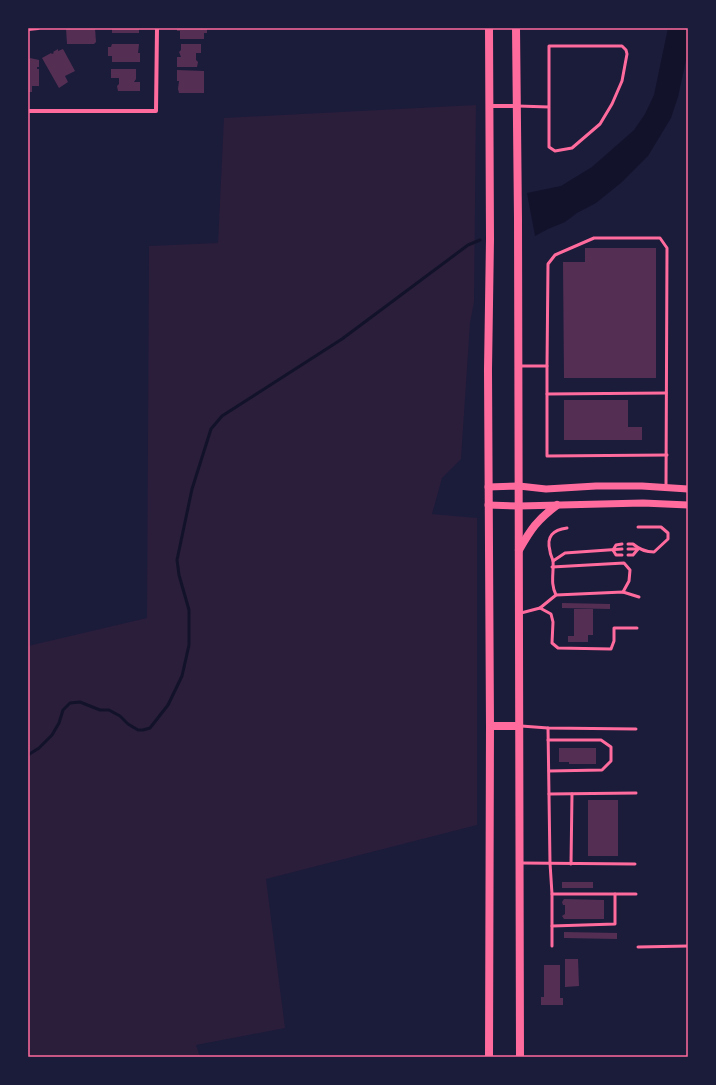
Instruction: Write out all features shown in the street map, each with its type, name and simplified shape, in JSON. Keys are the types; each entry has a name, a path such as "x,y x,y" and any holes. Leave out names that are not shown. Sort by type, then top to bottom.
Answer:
{"main road":[{"path":"489,28 489,1057"},
{"path":"516,28 518,219 520,1057"},
{"path":"519,551 531,529 542,516 557,505"},
{"path":"490,726 519,726"}],"street":[{"path":"28,29 38,28"},
{"path":"28,111 156,111 157,28"},
{"path":"490,106 516,106"},
{"path":"488,487 519,486 546,489 596,486 666,487 688,489"},
{"path":"488,506 643,503 688,505"}],"lane":[{"path":"550,46 622,46 626,50 627,54 622,81 612,104 600,124 572,148 555,151 549,147 549,107 550,46"},
{"path":"516,106 549,107"},
{"path":"666,455 548,456 548,264 555,255 594,238 660,238 667,248 666,487"},
{"path":"518,366 548,366"},
{"path":"548,394 666,394"},
{"path":"628,549 654,552 668,539 668,533 661,527 638,527"},
{"path":"556,594 552,588 553,561 549,543 551,535 557,530 567,528"},
{"path":"613,550 616,545 622,544"},
{"path":"628,544 633,544 638,549"},
{"path":"553,561 565,553 622,549"},
{"path":"628,555 633,555 638,549"},
{"path":"613,550 616,555 622,555"},
{"path":"552,567 624,563 630,570 629,581 623,592"},
{"path":"519,613 540,608 556,594 623,592 639,597"},
{"path":"540,608 551,614 553,626 552,643 558,648 611,649 614,641 614,628 637,628"},
{"path":"519,726 548,728 636,728"},
{"path":"548,728 552,946"},
{"path":"548,740 601,740 611,748 611,761 602,770 548,771"},
{"path":"549,794 636,793"},
{"path":"572,794 572,864"},
{"path":"520,863 635,864"},
{"path":"552,894 636,894"},
{"path":"552,926 615,924 615,894"},
{"path":"638,947 688,946"}],"shaded area":[{"path":"668,28 688,28 688,51 678,97 671,118 648,156 622,182 596,203 577,213 565,222 535,236 527,193 561,186 592,167 634,130 645,114 654,95"},
{"path":"476,105 474,302 470,323 461,459 442,478 432,514 477,518 477,825 266,879 285,1028 196,1045 200,1057 28,1057 28,646 147,618 149,246 218,243 224,118"}],"building":[{"path":"66,28 95,28 96,42 94,44 67,44"},
{"path":"112,28 139,28 139,33 112,33"},
{"path":"177,28 207,28 207,33 204,33 204,39 180,39 180,31 177,31"},
{"path":"112,44 139,44 138,53 140,53 140,62 112,62 112,56 108,56 108,47 111,47"},
{"path":"181,44 201,44 201,53 196,53 196,60 198,62 197,67 177,67 177,57 181,57 179,52 181,50"},
{"path":"58,49 58,51 63,49 75,71 65,76 68,82 59,88 42,58 54,53 53,52"},
{"path":"28,59 39,60 39,67 37,67 37,69 39,69 39,86 32,86 32,92 28,92"},
{"path":"111,69 136,69 136,79 134,82 140,82 140,91 118,91 117,86 119,84 119,78 111,78"},
{"path":"177,70 204,71 204,93 179,93"},
{"path":"585,248 656,248 656,378 564,378 563,262 585,262"},
{"path":"564,400 628,400 628,427 642,427 642,440 564,440"},
{"path":"562,603 610,604 610,609 562,608"},
{"path":"574,609 593,609 593,635 588,635 588,642 568,642 568,636 574,636"},
{"path":"559,748 596,748 596,764 569,764 569,762 559,762"},
{"path":"588,800 618,800 618,856 588,856"},
{"path":"562,882 593,882 593,888 562,888"},
{"path":"564,899 604,900 604,919 564,919 562,916 565,914 565,905 563,905 562,902"},
{"path":"564,932 617,933 617,939 564,938"},
{"path":"565,959 578,959 579,986 565,987"},
{"path":"544,965 560,965 560,998 563,998 563,1005 541,1005 541,997 544,997"}],"waterway":[{"path":"28,755 39,748 52,735 59,723 63,710 70,703 80,702 100,710 109,710 120,716 128,724 138,730 150,728 168,705 182,676 189,645 189,610 179,575 177,560 192,489 211,429 222,416 342,339 468,245 480,240"}]}
